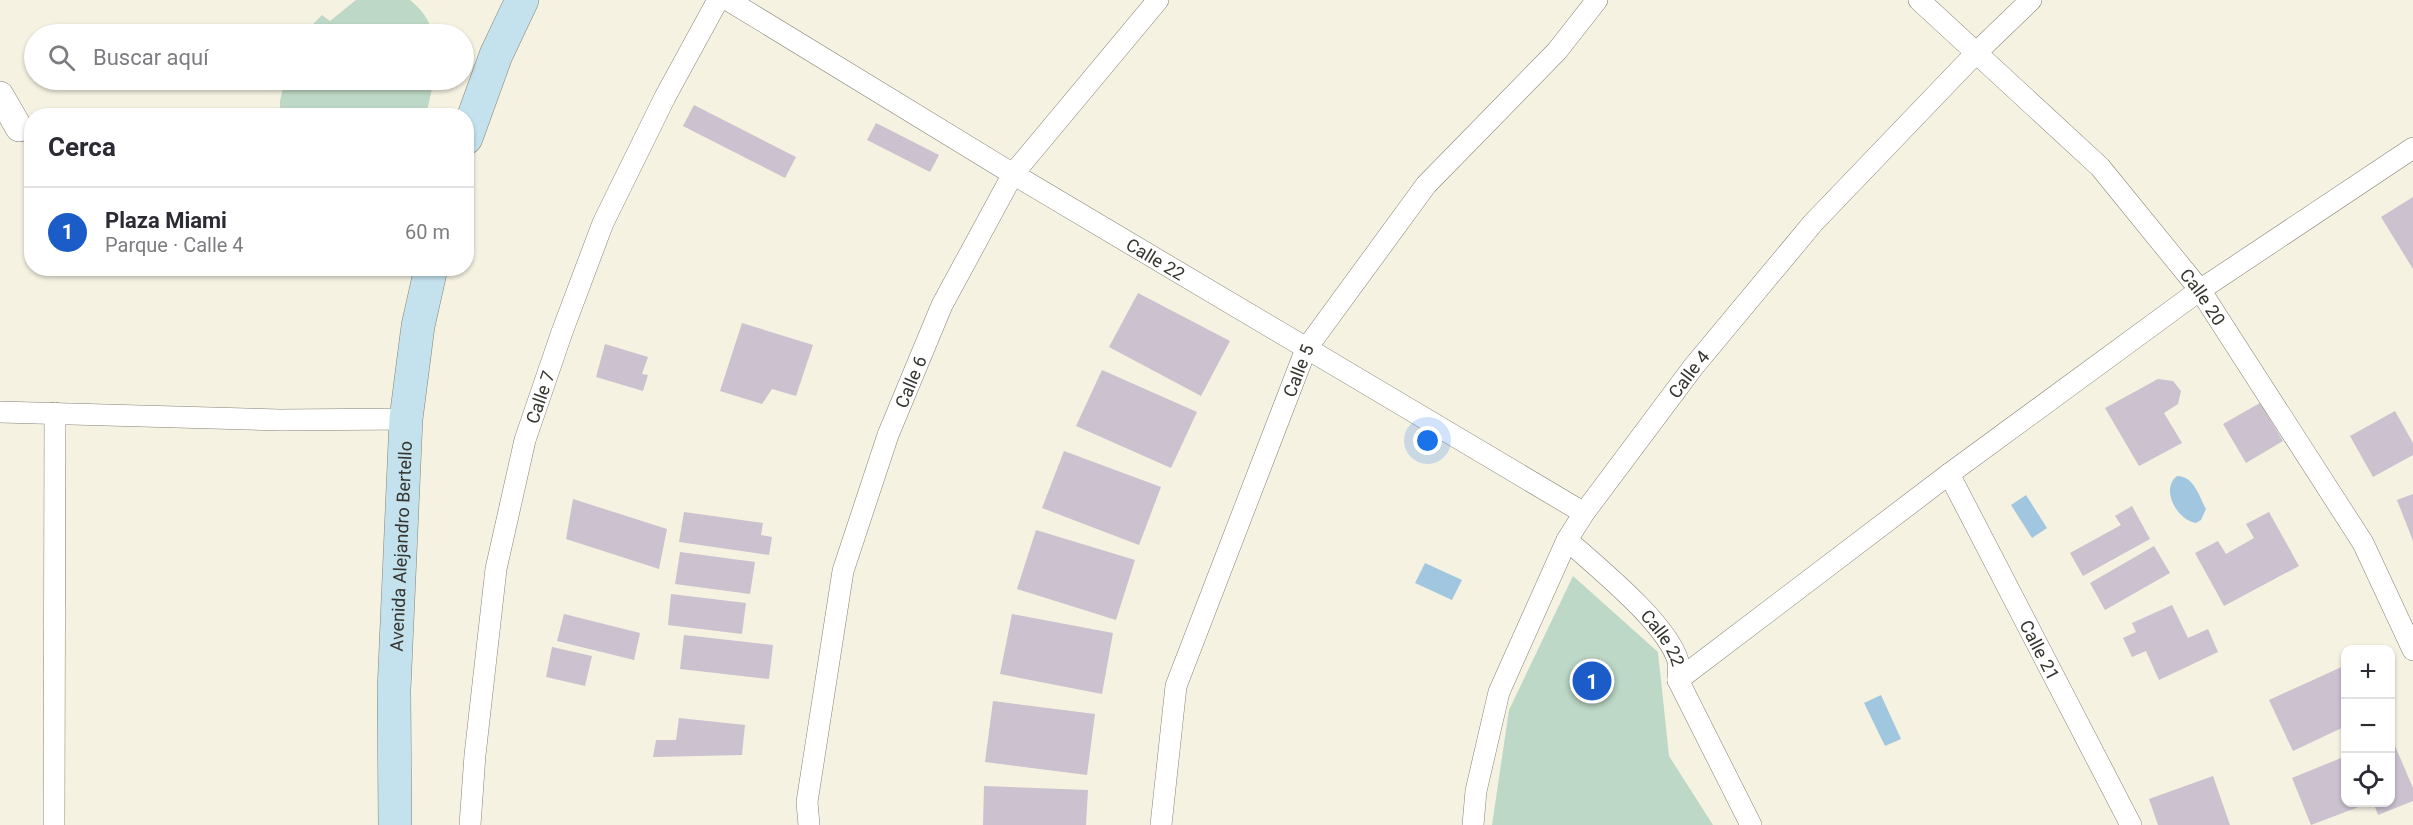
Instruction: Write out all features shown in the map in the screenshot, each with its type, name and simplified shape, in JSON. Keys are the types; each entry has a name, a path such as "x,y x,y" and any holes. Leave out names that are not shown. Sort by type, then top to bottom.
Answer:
{"main road":[{"path":"474,116 496,55 522,0"},
{"name":"Avenida Alejandro Bertello","path":"395,825 394,690 406,418 418,326 429,276"}],"street":[{"name":"Calle 7","path":"470,825 475,755 496,569 525,440 603,223 665,97 718,0"},
{"name":"Calle 22","path":"728,0 1013,174 1584,513"},
{"name":"Calle 6","path":"809,825 807,802 843,571 888,435 942,305 1013,174 1158,0"},
{"name":"Calle 5","path":"1161,825 1176,686 1306,349 1426,185 1557,51 1597,0"},
{"name":"Calle 20","path":"1919,0 2100,167 2200,290 2363,543 2413,650"},
{"name":"Calle 4","path":"1473,825 1476,791 1499,692 1567,540 1584,513 1694,366 1813,223 1977,52 2031,0"},
{"path":"0,95 19,128"},
{"path":"1678,680 1949,474 2200,290 2413,148"},
{"path":"0,412 280,420 406,418"},
{"path":"54,825 55,413"},
{"name":"Calle 21","path":"1949,474 2131,825"},
{"name":"Calle 22","path":"1567,540 1650,616 1678,662 1678,680 1751,825"}],"green space":[{"path":"356,0 410,0 418,7 429,24 313,24 322,15 330,21"},
{"path":"283,90 432,90 428,108 280,108"},
{"path":"1573,576 1658,652 1669,756 1713,825 1492,825 1509,710"}],"water":[{"path":"2177,476 2188,479 2192,483 2206,509 2201,520 2196,523 2183,516 2173,503 2170,488"},
{"path":"2026,495 2047,528 2032,538 2011,505"},
{"path":"1425,563 1462,580 1452,600 1415,583"},
{"path":"1881,695 1901,739 1885,746 1864,703"}],"building":[{"path":"694,105 796,157 785,178 683,126"},
{"path":"876,123 939,155 930,172 867,140"},
{"path":"2413,197 2413,269 2381,217"},
{"path":"1138,293 1230,341 1201,396 1109,347"},
{"path":"742,323 813,345 796,396 772,389 762,404 720,391"},
{"path":"605,344 648,357 642,374 648,375 643,391 596,377"},
{"path":"1102,370 1197,412 1171,468 1076,426"},
{"path":"2158,379 2173,381 2181,391 2178,404 2164,413 2182,443 2139,466 2105,408"},
{"path":"2260,403 2283,441 2246,463 2223,424"},
{"path":"2395,411 2413,443 2413,455 2373,477 2350,436"},
{"path":"1064,451 1161,487 1139,545 1042,508"},
{"path":"2413,494 2413,541 2397,500"},
{"path":"573,499 667,529 659,569 566,539"},
{"path":"2132,506 2150,539 2083,576 2070,553 2121,525 2115,516"},
{"path":"684,512 763,523 761,535 772,537 769,555 679,542"},
{"path":"2269,512 2299,566 2224,606 2195,553 2218,541 2226,554 2254,538 2246,524"},
{"path":"1036,530 1135,560 1116,620 1017,589"},
{"path":"2154,546 2170,573 2105,610 2090,583"},
{"path":"680,552 755,562 750,594 675,584"},
{"path":"671,594 746,603 742,634 668,625"},
{"path":"2172,605 2188,638 2208,629 2218,652 2159,680 2146,651 2132,657 2123,638 2136,632 2132,623"},
{"path":"564,614 640,633 634,660 557,641"},
{"path":"1012,614 1113,633 1102,694 1000,674"},
{"path":"684,635 773,645 769,679 680,669"},
{"path":"552,647 592,656 585,686 546,677"},
{"path":"2341,667 2341,728 2293,751 2269,700"},
{"path":"993,701 1095,714 1087,775 985,762"},
{"path":"679,718 745,725 742,755 653,757 656,740 676,740"},
{"path":"2395,746 2413,788 2413,801 2378,815 2375,807 2395,807"},
{"path":"2341,758 2341,807 2358,807 2311,825 2292,778"},
{"path":"2213,776 2230,825 2158,825 2149,799"},
{"path":"984,786 1088,790 1086,825 983,825"}],"place":[{"name":"Plaza Miami","path":"1592,681"}]}
